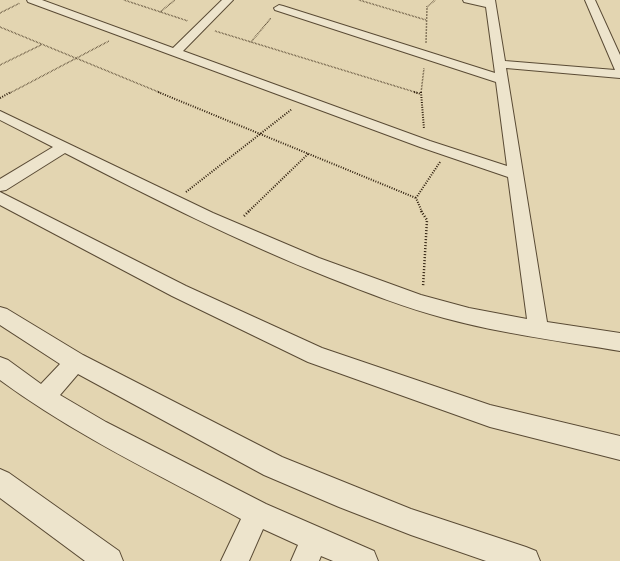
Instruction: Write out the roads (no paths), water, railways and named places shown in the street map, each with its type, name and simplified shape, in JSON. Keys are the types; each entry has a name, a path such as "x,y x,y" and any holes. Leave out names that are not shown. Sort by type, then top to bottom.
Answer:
{"street":[{"path":"32,0 304,100 516,174"},
{"path":"175,52 228,0"},
{"path":"468,0 491,3 538,328"},
{"path":"590,0 620,68"},
{"path":"278,8 502,80"},
{"path":"500,64 620,74"},
{"path":"0,115 174,201 316,266 422,303 479,318 620,342"},
{"path":"0,186 64,147"},
{"path":"0,198 179,290 316,355 490,416 620,448"},
{"path":"0,315 76,362 273,466 411,522 526,561"},
{"path":"43,398 76,362"},
{"path":"0,367 43,398 98,430 256,513 309,550 364,561"},
{"path":"0,482 83,552 109,561"},
{"path":"235,561 256,513"}]}
